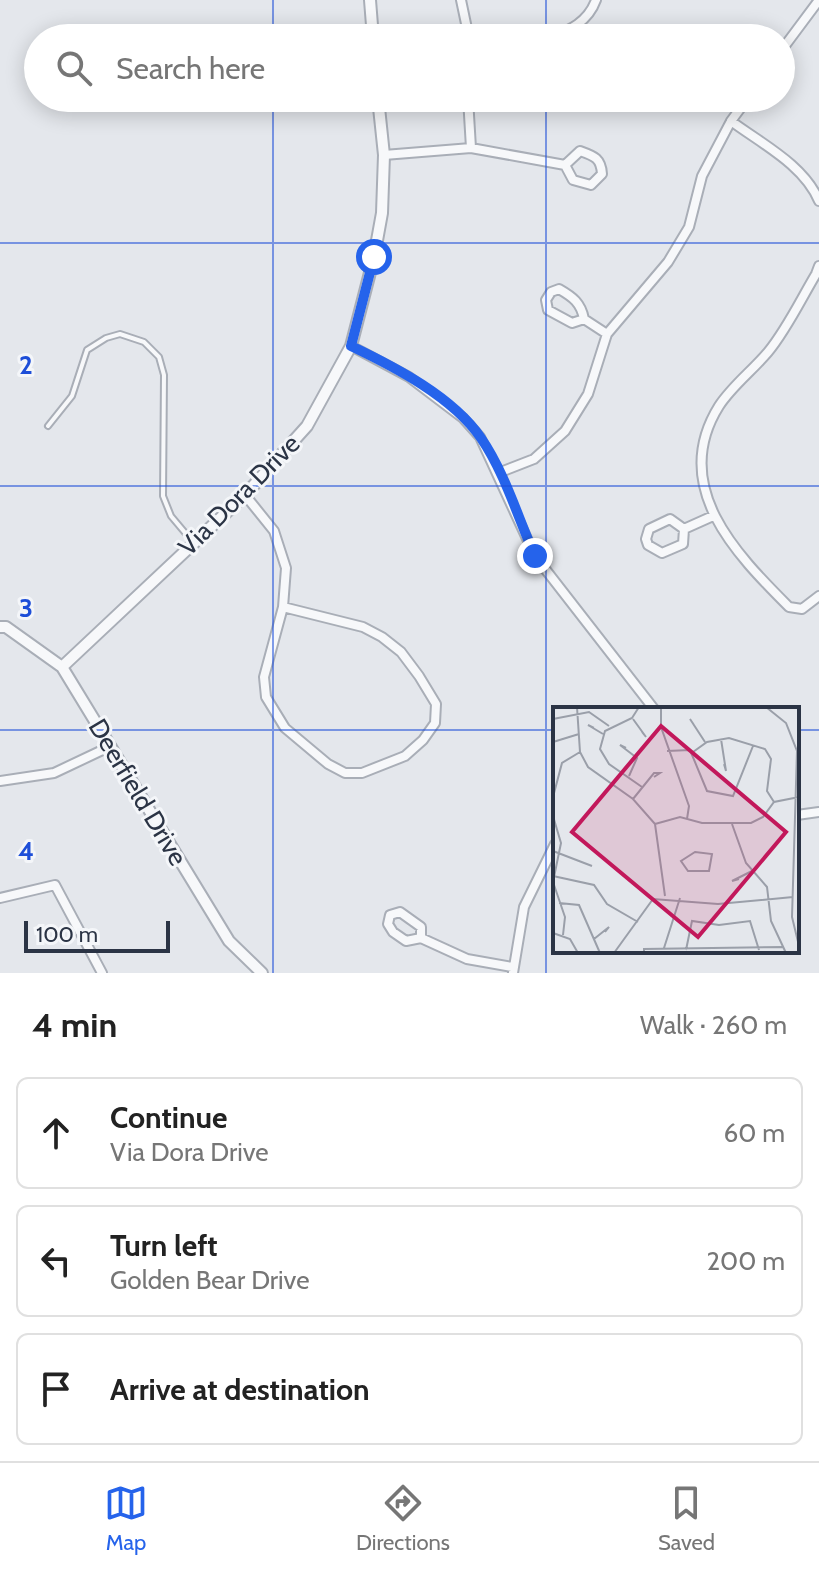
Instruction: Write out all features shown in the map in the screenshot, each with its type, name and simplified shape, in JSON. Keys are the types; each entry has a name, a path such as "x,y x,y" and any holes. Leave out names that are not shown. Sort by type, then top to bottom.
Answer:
{"street":[{"path":"370,0 372,24"},
{"path":"461,0 466,24"},
{"path":"578,24 596,0"},
{"path":"795,32 819,0"},
{"name":"Via Dora Drive","path":"62,667 245,495 307,426 351,346 374,257 382,213 384,155 379,112"},
{"path":"469,112 471,148"},
{"path":"498,473 534,459 565,431 588,394 607,334 668,262 689,227 702,176 738,112"},
{"path":"731,121 788,162 813,188 819,201"},
{"path":"384,155 471,148 565,165"},
{"path":"580,151 596,157 602,164 602,174 591,185 573,180 565,165 580,151"},
{"path":"819,266 769,350 727,395 710,425 702,457 705,490 713,516 730,543 789,607 802,609 819,596"},
{"path":"584,319 572,323 548,310 546,300 551,292 559,289 572,296 582,307 584,319 607,334"},
{"path":"351,346 409,377 463,418 480,437 535,556 652,707"},
{"path":"245,495 274,531 286,568 283,607 264,677 266,697 285,728 328,764 345,773 362,773 405,756 423,740 435,723 436,704 401,652 363,627 283,607"},
{"path":"684,529 713,516"},
{"path":"670,519 684,529 683,544 662,553 648,545 649,529 670,519"},
{"name":"Deerfield Drive","path":"0,627 6,627 62,667 229,941 262,973"},
{"path":"637,707 645,699"},
{"path":"0,781 54,773 111,746"},
{"path":"799,815 819,812"},
{"path":"421,938 467,959 512,970 524,907 553,848"},
{"path":"0,898 55,885 102,973"}],"lane":[{"path":"48,426 72,396 87,350 106,338 120,334 144,342 159,357 164,375 163,496 171,516 194,542"}],"route":[{"path":"374,257 351,346 409,377 463,418 480,437 535,556"}]}
